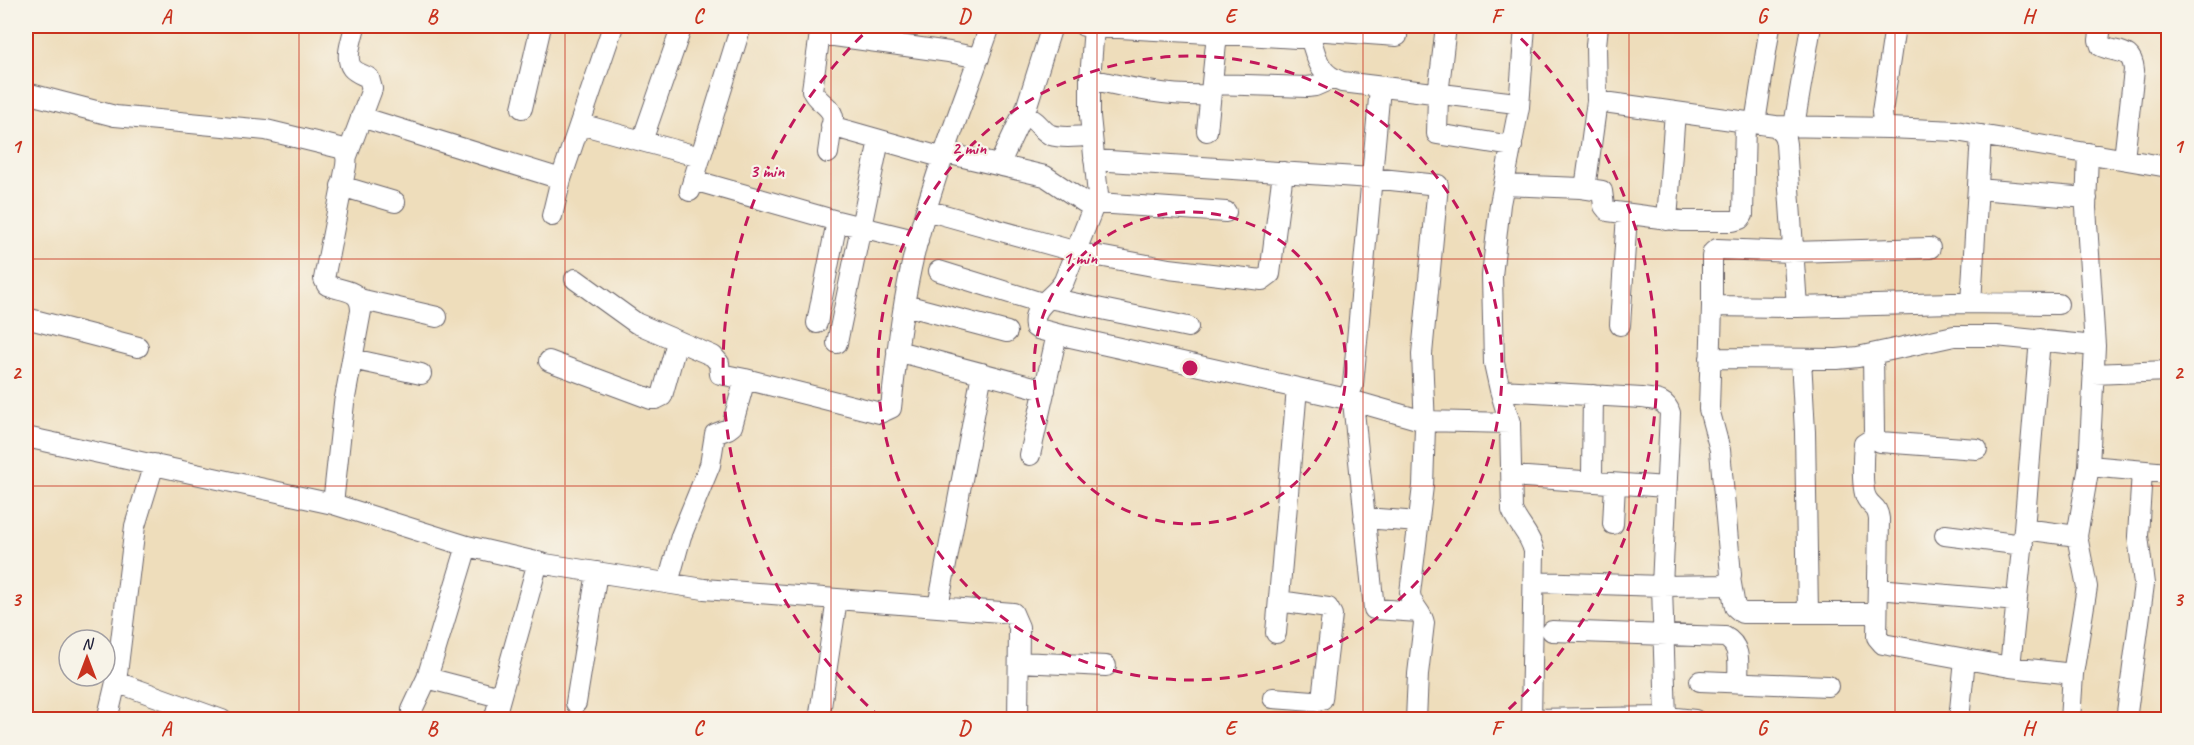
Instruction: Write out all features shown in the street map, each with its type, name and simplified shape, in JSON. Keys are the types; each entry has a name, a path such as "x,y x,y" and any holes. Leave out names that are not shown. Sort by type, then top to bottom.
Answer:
{"street":[{"path":"333,504 344,403 361,312 360,299 356,294 327,285 324,279 347,156 372,88 369,78 351,66 350,52 355,26"},
{"path":"522,108 542,26"},
{"path":"552,216 561,179 613,26"},
{"path":"642,141 682,26"},
{"path":"741,26 692,185 918,241"},
{"path":"575,279 636,323 713,356 719,363 720,374 880,413 891,408 910,268 926,210 990,26"},
{"path":"999,165 1023,118 1052,26"},
{"path":"1397,36 1311,31 1297,38 1244,30 1217,34 1089,26 1090,135 1098,190 1097,202 1060,289 1045,300 1035,318 1035,327 1350,400 1424,421 1510,423"},
{"path":"1446,26 1438,94 1437,134 1512,146"},
{"path":"1526,26 1519,107 1504,185 1492,276 1494,363 1510,423 1512,510 1516,521 1532,541 1534,551 1531,719 1666,718 1695,720"},
{"path":"1581,188 1587,182 1596,101 1598,26"},
{"path":"1504,185 1599,189 1602,191 1605,209 1667,220 1733,221 1740,219 1743,215 1750,123 1770,26"},
{"path":"1797,307 1784,126 1811,26"},
{"path":"1889,128 1883,122 1882,112 1896,26"},
{"path":"2101,26 2099,40 2101,46 2128,54 2133,60 2134,70 2124,159"},
{"path":"828,153 832,112 814,96 812,90 821,30 979,58"},
{"path":"1311,31 1320,65 1331,79 1380,88 1508,102 1519,107"},
{"path":"1206,131 1217,34"},
{"path":"1090,79 1173,94 1211,89 1307,87 1331,79"},
{"path":"1380,88 1350,400 1374,609 1419,612"},
{"path":"26,93 115,116 266,130 340,148 347,156"},
{"path":"1596,101 1784,126 1956,131 2169,167"},
{"path":"1667,220 1675,112"},
{"path":"361,117 561,179"},
{"path":"1023,118 1034,120 1052,135 1090,135"},
{"path":"580,124 700,157"},
{"path":"831,126 945,156 1046,176 1084,201 1226,212"},
{"path":"1971,303 1981,135"},
{"path":"837,343 879,140"},
{"path":"2070,720 2073,674 2086,587 2077,536 2089,466 2095,346 2088,245 2088,153"},
{"path":"1094,160 1372,178 1438,185 1424,332 1423,486 1410,593 1410,600 1424,623 1416,720"},
{"path":"926,210 1077,252 1169,269 1262,280 1270,274 1283,172"},
{"path":"341,186 395,202"},
{"path":"1978,189 2087,198"},
{"path":"1620,325 1627,214"},
{"path":"817,323 837,221"},
{"path":"1877,613 1742,613 1735,607 1730,578 1720,450 1709,408 1713,252 1717,249 1793,252 1930,248"},
{"path":"939,270 1045,300 1188,327"},
{"path":"360,299 436,317"},
{"path":"1712,306 2058,304"},
{"path":"904,305 1007,332"},
{"path":"26,318 138,347"},
{"path":"1030,455 1058,334"},
{"path":"1710,358 1837,359 1874,354 1954,336 2040,339 2095,346"},
{"path":"2010,667 2024,537 2040,339"},
{"path":"549,361 656,399 662,396 677,342"},
{"path":"897,351 1045,390"},
{"path":"1874,354 1875,437"},
{"path":"352,359 421,374"},
{"path":"1801,359 1805,432 1808,613"},
{"path":"2093,374 2169,371"},
{"path":"938,607 982,373"},
{"path":"668,583 681,536 710,465 715,434 732,426 746,379"},
{"path":"1276,633 1297,388"},
{"path":"1500,390 1593,394 1642,398 1665,403 1670,414 1662,586 1666,718"},
{"path":"1593,394 1592,473 1594,483"},
{"path":"26,437 333,504 467,546 538,562 704,589 1013,613 1019,627 1018,720"},
{"path":"1875,437 1880,441 1977,450"},
{"path":"1875,437 1864,444 1864,490 1868,501 1878,512 1877,637 1883,644 2010,667 2073,674"},
{"path":"117,674 135,526 154,464"},
{"path":"2089,466 2169,473"},
{"path":"2126,720 2144,584 2138,536 2142,471"},
{"path":"1512,476 1666,487"},
{"path":"1613,524 1615,484"},
{"path":"1364,518 1419,522"},
{"path":"1945,535 2077,536"},
{"path":"412,710 427,678 467,546"},
{"path":"494,720 538,562"},
{"path":"576,703 597,572"},
{"path":"1533,582 1724,587 1730,578"},
{"path":"1878,589 2017,601"},
{"path":"819,720 837,599"},
{"path":"1273,698 1313,701 1322,699 1332,615 1328,608 1279,601"},
{"path":"1552,631 1725,637 1733,641 1737,655 1738,682"},
{"path":"1959,720 1965,659"},
{"path":"1019,662 1106,666"},
{"path":"427,678 500,697"},
{"path":"1700,681 1828,686"},
{"path":"117,682 222,720"},
{"path":"107,720 115,688"}]}
